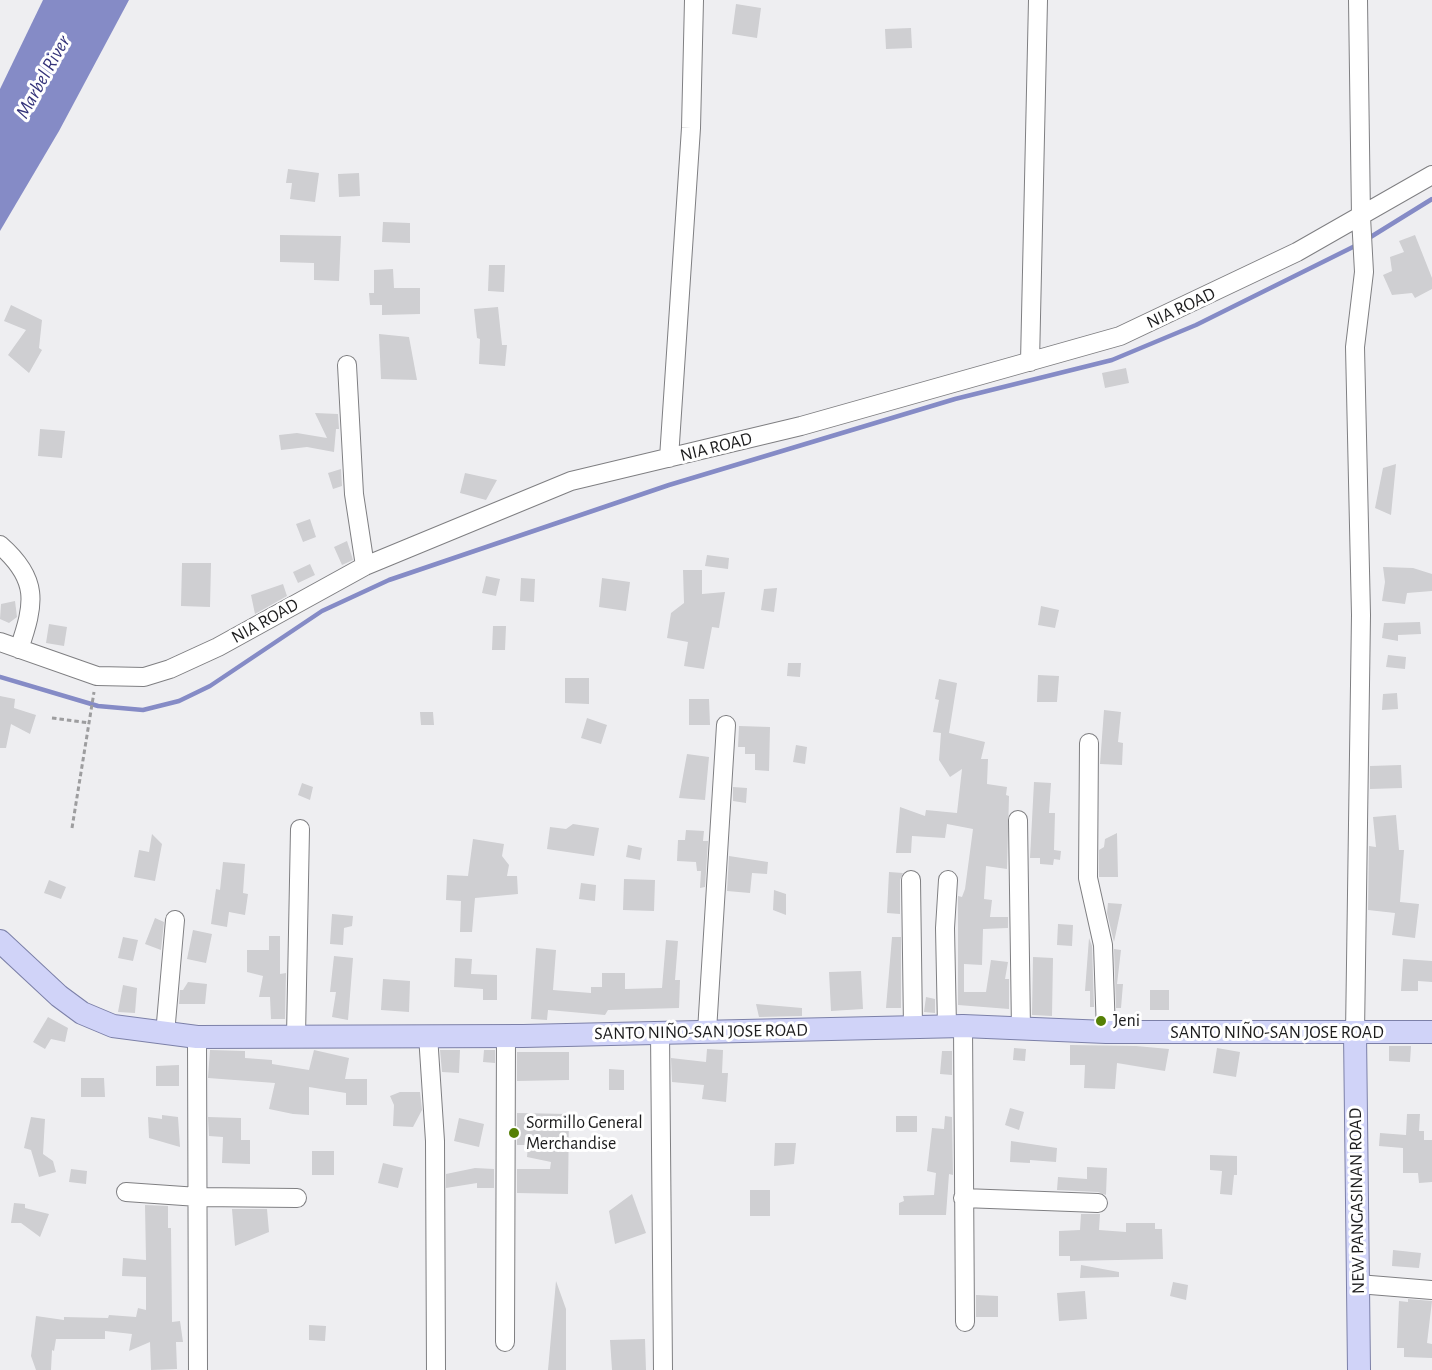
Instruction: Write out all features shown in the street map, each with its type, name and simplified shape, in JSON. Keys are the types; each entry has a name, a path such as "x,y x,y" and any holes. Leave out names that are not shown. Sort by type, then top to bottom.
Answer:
{"main road":[{"name":"SANTO NIÑO-SAN JOSE ROAD","path":"1,947 82,1013 113,1026 197,1038 955,1027 1106,1032 1432,1032"},
{"name":"NEW PANGASINAN ROAD","path":"1355,1033 1359,1370"}],"street":[{"path":"669,458 691,128 694,0"},
{"path":"1030,362 1038,0"},
{"path":"1355,1033 1361,615 1355,347 1364,287 1358,0"},
{"name":"NIA ROAD","path":"0,642 97,676 144,677 218,647 365,566 571,481 801,426 1088,346 1153,322 1297,252 1432,175"},
{"path":"347,365 354,494 365,566"},
{"path":"0,545 17,560 29,580 32,604 18,649"},
{"path":"707,1031 726,725"},
{"path":"1089,743 1088,878 1103,945 1106,1032"},
{"path":"1018,820 1021,1030"},
{"path":"296,1036 300,829"},
{"path":"911,880 913,1028"},
{"path":"948,880 945,928 955,1027 963,1198 965,1322"},
{"path":"165,1034 175,920"},
{"path":"660,1032 663,1370"},
{"path":"428,1035 435,1141 436,1370"},
{"path":"505,1342 506,1035"},
{"path":"197,1038 198,1370"},
{"path":"126,1192 198,1197 297,1198"},
{"path":"963,1198 1098,1203"},
{"path":"1359,1284 1432,1290"}],"path":[{"path":"72,828 93,698"},
{"path":"52,718 90,723"}],"water":[{"name":"Marbel River","path":"43,0 129,0 59,131 0,231 0,89"}],"building":[{"path":"736,4 761,8 757,38 732,34"},
{"path":"911,28 912,48 886,49 885,29"},
{"path":"288,169 319,173 315,202 290,199 292,183 286,183"},
{"path":"359,173 360,196 339,197 338,174"},
{"path":"383,222 410,223 410,243 382,242"},
{"path":"280,235 341,236 339,281 314,280 314,263 280,262"},
{"path":"1415,235 1432,278 1432,289 1415,298 1412,293 1392,295 1383,275 1392,271 1390,257 1404,252 1399,241"},
{"path":"489,265 505,265 504,292 488,291"},
{"path":"393,269 394,288 420,288 420,314 382,315 382,305 370,305 369,293 374,293 374,270"},
{"path":"11,305 42,320 39,348 42,350 29,373 8,355 26,330 4,321"},
{"path":"498,307 502,345 507,345 505,366 479,364 480,339 477,338 474,309"},
{"path":"379,334 409,337 417,380 381,379"},
{"path":"1126,368 1129,383 1105,388 1102,373"},
{"path":"315,413 338,414 339,429 336,429 334,452 307,447 281,450 279,435 297,433 327,438"},
{"path":"40,429 65,431 62,458 38,456"},
{"path":"1396,464 1391,515 1375,508 1383,468"},
{"path":"341,469 342,486 333,489 328,473"},
{"path":"465,473 497,480 486,500 460,493"},
{"path":"310,519 316,537 303,542 296,524"},
{"path":"347,541 353,560 342,565 334,547"},
{"path":"707,555 729,558 728,569 705,566"},
{"path":"182,563 211,563 210,607 181,606"},
{"path":"310,564 315,575 298,583 293,572"},
{"path":"1383,567 1413,568 1432,574 1432,591 1407,593 1405,604 1382,601 1385,582"},
{"path":"683,570 702,570 702,594 725,592 719,628 712,627 704,669 684,666 688,642 667,638 671,613 684,603"},
{"path":"486,576 500,579 496,596 482,593"},
{"path":"521,578 535,579 534,602 520,601"},
{"path":"602,578 630,582 626,611 599,607"},
{"path":"283,584 287,596 255,614 251,595"},
{"path":"777,588 774,612 761,610 764,589"},
{"path":"15,601 17,617 9,623 0,619 1,604"},
{"path":"1041,606 1059,610 1055,628 1038,625"},
{"path":"1420,622 1421,634 1398,635 1398,641 1382,638 1384,623"},
{"path":"49,624 67,627 64,646 46,643"},
{"path":"493,626 506,626 505,650 492,650"},
{"path":"1388,655 1406,657 1405,669 1386,667"},
{"path":"788,663 801,663 800,677 787,676"},
{"path":"1038,675 1059,676 1057,702 1037,702"},
{"path":"565,678 589,678 589,704 565,703"},
{"path":"939,679 957,683 949,733 985,742 981,759 988,759 987,784 1007,787 1006,795 1009,796 1007,869 986,866 984,899 992,900 990,917 1008,917 1008,928 983,929 982,965 964,964 964,992 986,992 991,960 1008,962 1005,979 1009,979 1009,1009 958,1005 958,896 962,897 965,889 973,829 947,824 945,838 912,836 911,853 896,853 900,807 925,816 926,810 957,813 962,769 950,777 939,760 941,733 933,732 939,700 935,699"},
{"path":"1397,693 1398,709 1382,710 1383,694"},
{"path":"0,696 15,699 14,708 36,715 30,734 11,724 6,748 0,748"},
{"path":"689,699 709,699 710,725 689,725"},
{"path":"1104,710 1121,712 1118,742 1123,743 1122,765 1100,764"},
{"path":"420,712 433,712 434,725 421,725"},
{"path":"587,718 607,725 601,744 581,738"},
{"path":"739,726 770,727 769,771 755,770 755,754 745,754 745,747 738,747"},
{"path":"796,745 807,747 805,764 793,762"},
{"path":"687,754 709,757 705,800 679,798"},
{"path":"1401,765 1402,788 1370,789 1370,766"},
{"path":"1034,782 1051,783 1049,813 1055,813 1054,850 1061,851 1060,860 1054,859 1053,865 1040,864 1040,858 1030,858"},
{"path":"302,783 313,787 310,800 298,795"},
{"path":"733,787 747,788 746,803 733,801"},
{"path":"1396,815 1399,850 1404,850 1400,902 1419,904 1415,938 1392,935 1395,913 1368,910 1369,846 1376,847 1373,817"},
{"path":"573,824 599,828 594,856 547,849 550,827 566,829"},
{"path":"686,830 704,831 703,841 708,841 705,887 700,888 701,871 697,871 696,862 677,861 678,840 685,840"},
{"path":"1117,833 1118,877 1099,877 1099,850 1104,847 1105,839"},
{"path":"152,834 162,844 155,881 134,877 139,850 149,852"},
{"path":"473,839 504,844 502,856 509,865 507,876 517,876 518,894 475,898 472,932 460,932 461,901 446,900 447,875 468,876"},
{"path":"628,845 642,848 640,860 626,857"},
{"path":"729,856 768,862 767,874 752,873 750,893 727,891"},
{"path":"223,862 245,864 243,893 248,894 245,915 229,912 227,927 211,924 216,889 220,890"},
{"path":"889,872 903,873 900,880 900,914 887,913"},
{"path":"624,879 655,880 654,911 623,910"},
{"path":"49,880 66,887 61,899 44,893"},
{"path":"581,883 596,885 595,901 579,899"},
{"path":"774,890 786,894 786,915 773,910"},
{"path":"1108,903 1122,904 1114,942 1107,913"},
{"path":"332,914 353,916 352,926 344,928 343,945 330,944"},
{"path":"155,918 164,922 161,950 145,944"},
{"path":"1058,924 1073,925 1072,946 1057,945"},
{"path":"193,930 212,934 206,963 187,959"},
{"path":"269,936 280,936 280,974 286,973 285,1019 271,1019 270,997 259,997 263,976 247,972 247,950 269,950"},
{"path":"123,937 138,940 133,961 118,958"},
{"path":"892,937 901,937 901,1008 886,1008"},
{"path":"1089,938 1092,946 1094,1007 1090,1007 1090,991 1085,991"},
{"path":"666,940 678,941 675,980 680,980 679,1008 608,1010 605,1015 548,1010 547,1020 531,1019 536,948 556,950 553,990 591,993 591,987 602,987 602,973 625,973 625,989 662,988"},
{"path":"1114,949 1121,950 1117,984 1123,984 1121,1008 1116,1008"},
{"path":"334,956 353,958 348,1020 332,1017 336,992 330,992"},
{"path":"1033,957 1053,958 1052,1016 1032,1015"},
{"path":"455,958 472,959 471,974 497,975 497,1000 483,1000 483,989 454,987"},
{"path":"1403,959 1432,961 1432,982 1418,981 1418,991 1401,991"},
{"path":"861,971 863,1009 831,1011 829,972"},
{"path":"383,979 410,981 409,1012 381,1010"},
{"path":"188,982 207,984 205,1004 179,1004 180,990 183,990"},
{"path":"123,985 137,988 135,1013 118,1012"},
{"path":"1150,990 1169,990 1169,1010 1150,1010"},
{"path":"926,997 935,999 935,1013 924,1012"},
{"path":"756,1004 802,1008 802,1016 759,1017"},
{"path":"48,1017 68,1028 65,1042 51,1039 45,1049 33,1042"},
{"path":"1070,1045 1169,1049 1165,1071 1117,1063 1115,1089 1084,1088 1085,1065 1070,1065"},
{"path":"1389,1046 1411,1046 1410,1062 1389,1061"},
{"path":"1014,1048 1026,1049 1025,1061 1013,1060"},
{"path":"1217,1048 1240,1052 1236,1077 1213,1073"},
{"path":"707,1049 723,1050 722,1073 728,1073 726,1102 702,1099 704,1085 672,1082 671,1058 706,1062"},
{"path":"210,1050 245,1051 245,1058 272,1060 272,1064 309,1070 314,1050 349,1058 345,1079 367,1079 367,1105 346,1105 346,1093 309,1087 309,1115 269,1109 275,1083 208,1078"},
{"path":"440,1050 460,1050 459,1073 442,1072"},
{"path":"484,1050 495,1050 495,1063 483,1062"},
{"path":"942,1051 952,1051 952,1075 940,1074"},
{"path":"517,1052 569,1052 569,1080 517,1081"},
{"path":"179,1065 179,1086 156,1086 156,1066"},
{"path":"609,1069 624,1070 624,1090 609,1090"},
{"path":"81,1078 104,1078 105,1097 81,1097"},
{"path":"400,1092 420,1092 422,1110 413,1127 393,1126 394,1105 390,1096"},
{"path":"1010,1108 1024,1112 1019,1130 1005,1125"},
{"path":"517,1113 569,1114 568,1194 517,1193 517,1169 550,1169 551,1162 527,1157 528,1145 517,1145"},
{"path":"1407,1114 1420,1114 1419,1131 1424,1131 1424,1140 1432,1140 1432,1182 1419,1183 1418,1173 1403,1173 1403,1148 1379,1146 1380,1133 1406,1135"},
{"path":"162,1115 178,1117 180,1147 149,1138 148,1117 162,1119"},
{"path":"896,1116 917,1116 917,1132 896,1132"},
{"path":"945,1116 952,1117 953,1175 949,1174 946,1215 899,1215 899,1203 904,1201 903,1196 934,1195 936,1173 927,1171 932,1128 944,1129"},
{"path":"31,1117 45,1119 43,1154 53,1161 56,1172 39,1177 31,1150 24,1148"},
{"path":"208,1117 241,1118 241,1140 250,1140 250,1164 222,1163 223,1137 209,1136"},
{"path":"459,1118 484,1124 479,1147 454,1141"},
{"path":"1011,1141 1057,1148 1056,1162 1030,1160 1030,1163 1010,1162"},
{"path":"775,1143 796,1143 794,1164 774,1166"},
{"path":"312,1151 334,1151 334,1175 312,1175"},
{"path":"1210,1155 1237,1156 1237,1175 1234,1175 1232,1195 1220,1194 1222,1171 1210,1170"},
{"path":"383,1163 403,1168 398,1188 378,1183"},
{"path":"1087,1167 1107,1168 1106,1195 1098,1192 1057,1190 1058,1177 1087,1179"},
{"path":"475,1168 494,1169 494,1188 477,1188 477,1183 446,1188 446,1174"},
{"path":"71,1169 87,1171 86,1184 69,1182"},
{"path":"750,1190 770,1190 770,1216 750,1216"},
{"path":"632,1194 646,1233 615,1244 609,1211"},
{"path":"14,1203 25,1204 25,1208 49,1214 40,1237 21,1223 11,1223"},
{"path":"145,1205 168,1206 168,1228 171,1228 172,1322 180,1321 183,1342 176,1342 177,1369 151,1370 150,1342 129,1351 132,1334 105,1331 105,1339 56,1339 54,1351 52,1350 51,1370 36,1370 31,1356 36,1316 64,1320 64,1317 108,1318 109,1315 136,1317 138,1308 146,1310 146,1277 122,1276 123,1258 146,1260"},
{"path":"232,1209 267,1209 269,1232 235,1246"},
{"path":"1081,1214 1100,1214 1099,1230 1126,1232 1126,1223 1155,1223 1155,1229 1162,1229 1163,1259 1070,1261 1070,1256 1059,1256 1059,1231 1080,1230"},
{"path":"1393,1250 1421,1253 1419,1268 1392,1266"},
{"path":"1081,1265 1119,1272 1119,1277 1080,1278"},
{"path":"556,1281 566,1309 566,1370 548,1370"},
{"path":"1173,1282 1188,1285 1186,1300 1170,1296"},
{"path":"1085,1291 1087,1319 1059,1321 1057,1293"},
{"path":"976,1295 998,1296 998,1317 976,1317"},
{"path":"1408,1299 1432,1301 1427,1343 1432,1344 1432,1358 1404,1357 1404,1348 1397,1348 1399,1301 1408,1302"},
{"path":"309,1325 326,1326 325,1341 309,1340"},
{"path":"645,1339 646,1370 612,1370 610,1340"}],"waterway":[{"path":"1369,238 1432,199"},
{"path":"0,677 98,706 143,710 179,701 210,686 322,611 389,580 669,485 955,399 1112,360 1196,325 1357,245"}],"place":[{"name":"Jeni","path":"1101,1021"},
{"name":"Sormillo General Merchandise","path":"514,1133"}]}
